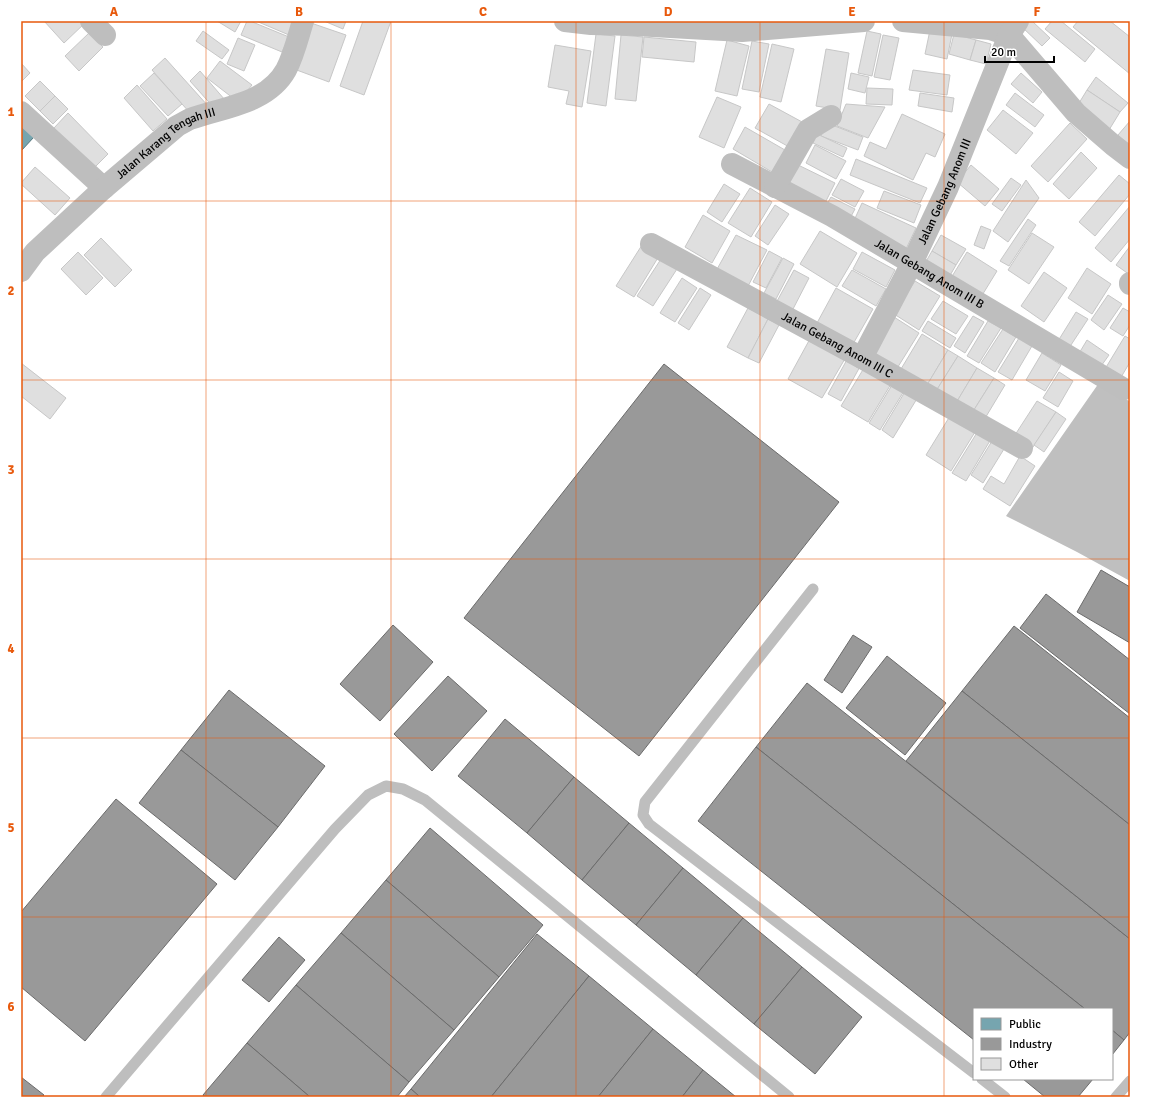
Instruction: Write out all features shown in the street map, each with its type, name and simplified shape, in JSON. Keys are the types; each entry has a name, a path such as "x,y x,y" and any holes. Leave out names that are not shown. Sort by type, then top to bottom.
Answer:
{"street":[{"name":"Jalan Karang Tengah III","path":"21,271 35,252 104,188 177,126 190,119 239,105 266,92 278,81 286,70 303,21"},
{"path":"565,21 591,24 636,23 742,31 864,21"},
{"path":"903,21 990,29 1013,28 1076,113 1130,158"},
{"name":"Jalan Gebang Anom III","path":"862,358 912,263 948,187 1013,28"},
{"path":"21,112 104,188"},
{"path":"776,187 808,130 831,116"},
{"name":"Jalan Gebang Anom III B","path":"732,164 832,216 1124,389"},
{"name":"Jalan Gebang Anom III C","path":"651,244 862,358 1022,448"}],"lane":[{"path":"813,589 645,802 643,815 650,824 973,1072"},
{"path":"106,1097 336,829 368,795 386,786 403,789 425,800 789,1097"},
{"path":"983,1080 1005,1097"},
{"path":"1116,1097 1130,1080"}],"shaded area":[{"path":"1101,380 1130,402 1130,581 1006,516"}],"building: Public":[{"path":"21,125 34,137 21,151"}],"building: Industry":[{"path":"664,364 839,502 639,756 464,618"},
{"path":"1101,570 1130,587 1130,643 1077,612"},
{"path":"1046,594 1130,660 1130,714 1020,628"},
{"path":"393,625 433,662 380,721 340,684"},
{"path":"1014,626 1130,718 1130,825 962,691"},
{"path":"853,635 872,647 842,693 824,680"},
{"path":"887,656 946,703 905,755 846,708"},
{"path":"448,676 487,711 432,771 394,734"},
{"path":"807,683 1130,939 1130,1032 1124,1040 1113,1031 1113,1008 1084,1008 756,747"},
{"path":"229,690 325,766 278,827 181,750"},
{"path":"962,691 1130,825 1130,939 906,761"},
{"path":"505,719 574,777 527,833 458,776"},
{"path":"756,747 1084,1008 973,1008 973,1039 698,821"},
{"path":"181,750 278,827 235,880 139,803"},
{"path":"574,777 629,823 582,880 527,833"},
{"path":"116,799 217,884 85,1041 21,987 21,912"},
{"path":"629,823 683,868 636,925 582,880"},
{"path":"430,828 543,925 499,977 386,880"},
{"path":"683,868 743,918 696,975 636,925"},
{"path":"386,880 499,977 454,1030 341,933"},
{"path":"743,918 802,967 754,1024 696,975"},
{"path":"341,933 454,1030 409,1082 296,985"},
{"path":"537,934 589,976 491,1097 420,1097 411,1089"},
{"path":"279,937 305,960 269,1002 242,980"},
{"path":"802,967 862,1017 815,1074 754,1024"},
{"path":"589,976 653,1029 598,1097 491,1097"},
{"path":"296,985 409,1082 397,1097 310,1097 247,1043"},
{"path":"653,1029 703,1070 682,1097 598,1097"},
{"path":"1113,1031 1124,1040 1113,1054"},
{"path":"247,1043 310,1097 204,1097 203,1095"},
{"path":"703,1070 736,1097 682,1097"},
{"path":"21,1077 44,1095 42,1097 21,1097"},
{"path":"1024,1080 1092,1080 1078,1097 1045,1097"},
{"path":"411,1089 420,1097 404,1097"}],"building: Other":[{"path":"44,21 85,21 86,22 64,43"},
{"path":"217,21 241,21 235,32"},
{"path":"247,21 289,37 282,52 241,35"},
{"path":"256,21 295,21 289,35"},
{"path":"324,21 346,21 343,29"},
{"path":"363,21 391,21 364,95 340,86"},
{"path":"1028,21 1032,21 1050,38 1042,46 1022,27"},
{"path":"1052,21 1061,21 1095,49 1085,62 1045,29"},
{"path":"1078,21 1110,21 1130,37 1130,74 1073,27"},
{"path":"311,23 346,35 329,82 294,69"},
{"path":"930,30 952,34 947,59 925,54"},
{"path":"203,31 229,50 222,59 196,41"},
{"path":"867,31 881,34 872,76 858,73"},
{"path":"89,33 103,47 79,71 65,56"},
{"path":"596,34 615,36 606,106 587,103"},
{"path":"954,34 976,40 970,60 949,54"},
{"path":"621,35 643,37 636,101 615,99"},
{"path":"883,35 899,38 890,80 874,77"},
{"path":"644,37 696,42 694,62 642,57"},
{"path":"238,38 255,45 244,71 227,64"},
{"path":"727,40 749,46 737,96 715,91"},
{"path":"976,40 991,44 986,64 970,60"},
{"path":"752,41 769,44 759,92 742,89"},
{"path":"772,44 794,49 781,102 760,97"},
{"path":"555,45 591,51 582,107 566,104 569,91 548,87"},
{"path":"826,49 849,53 840,110 816,106"},
{"path":"165,58 209,107 190,113 152,70"},
{"path":"220,61 252,85 238,102 207,78"},
{"path":"21,63 30,73 21,82"},
{"path":"913,70 950,75 947,95 909,90"},
{"path":"200,71 225,100 215,109 190,81"},
{"path":"154,73 182,104 168,116 140,86"},
{"path":"851,73 869,77 865,93 848,89"},
{"path":"1021,73 1042,92 1033,103 1011,84"},
{"path":"1096,77 1128,103 1120,112 1087,90"},
{"path":"40,81 55,96 40,111 25,96"},
{"path":"137,85 167,119 153,131 124,98"},
{"path":"867,88 893,89 892,105 866,104"},
{"path":"1087,90 1120,112 1109,130 1076,108"},
{"path":"920,93 954,98 952,112 918,106"},
{"path":"1015,93 1044,115 1035,127 1006,105"},
{"path":"55,96 68,109 53,124 40,111"},
{"path":"717,97 741,107 724,148 699,137"},
{"path":"769,104 804,123 791,148 755,128"},
{"path":"846,104 885,107 868,138 837,126"},
{"path":"1003,110 1033,133 1016,154 987,130"},
{"path":"68,113 108,154 94,168 54,128"},
{"path":"902,114 945,134 935,157 926,153 913,180 864,156 870,142 886,149"},
{"path":"1130,121 1130,146 1118,135"},
{"path":"827,123 863,137 858,150 821,136"},
{"path":"1070,123 1087,139 1048,182 1031,166"},
{"path":"745,127 785,150 772,172 733,149"},
{"path":"817,134 847,148 843,157 813,143"},
{"path":"815,145 846,161 836,179 806,163"},
{"path":"1081,152 1097,168 1069,199 1053,184"},
{"path":"856,159 927,188 920,203 850,175"},
{"path":"792,162 835,183 825,203 782,182"},
{"path":"971,165 999,189 985,206 957,182"},
{"path":"35,167 70,198 55,215 21,184"},
{"path":"1119,175 1130,184 1130,194 1095,236 1079,222"},
{"path":"1011,178 1021,185 1002,211 992,204"},
{"path":"841,179 864,191 855,207 832,195"},
{"path":"1026,180 1039,198 1008,242 993,231"},
{"path":"724,184 740,194 722,222 707,212"},
{"path":"750,188 772,202 751,237 728,223"},
{"path":"884,191 921,205 914,223 877,208"},
{"path":"831,197 855,209 848,222 824,209"},
{"path":"862,203 916,228 906,249 852,225"},
{"path":"775,205 789,214 768,245 755,236"},
{"path":"1130,206 1130,239 1111,262 1095,248"},
{"path":"703,215 730,231 712,263 685,247"},
{"path":"1028,219 1036,225 1009,266 1000,261"},
{"path":"981,226 991,230 984,249 974,245"},
{"path":"820,231 857,253 837,287 800,264"},
{"path":"1032,233 1054,247 1029,284 1008,270"},
{"path":"736,235 767,250 747,288 716,271"},
{"path":"941,235 966,249 956,265 932,251"},
{"path":"101,238 132,270 115,287 84,255"},
{"path":"642,245 659,256 634,297 616,286"},
{"path":"1130,246 1130,275 1116,265"},
{"path":"769,251 782,258 766,288 753,282"},
{"path":"932,251 956,265 948,279 924,265"},
{"path":"78,252 103,278 86,295 61,269"},
{"path":"862,252 895,270 886,287 853,269"},
{"path":"967,252 997,271 981,297 951,278"},
{"path":"783,258 794,264 776,299 764,293"},
{"path":"661,259 677,269 653,306 637,296"},
{"path":"1087,268 1111,284 1092,314 1068,298"},
{"path":"794,270 809,278 792,311 776,303"},
{"path":"852,270 886,289 876,306 842,286"},
{"path":"1044,272 1067,288 1044,322 1021,306"},
{"path":"682,278 697,288 675,322 660,313"},
{"path":"915,281 940,296 919,330 894,314"},
{"path":"700,288 711,295 689,330 678,323"},
{"path":"836,288 873,309 853,344 817,323"},
{"path":"1108,295 1122,304 1104,330 1091,320"},
{"path":"943,301 968,316 956,334 931,319"},
{"path":"748,308 768,319 748,358 727,347"},
{"path":"1123,308 1130,312 1130,325 1123,336 1110,328"},
{"path":"1076,312 1088,319 1069,348 1058,341"},
{"path":"973,316 984,322 965,353 954,346"},
{"path":"894,317 919,333 896,370 871,354"},
{"path":"768,319 779,325 759,363 748,358"},
{"path":"928,321 956,338 950,348 922,331"},
{"path":"988,321 1001,328 979,363 967,356"},
{"path":"1003,329 1016,337 995,372 981,363"},
{"path":"922,334 948,350 927,385 901,369"},
{"path":"1125,336 1130,339 1130,362 1120,379 1105,369"},
{"path":"811,337 846,357 822,398 788,379"},
{"path":"1019,338 1032,346 1012,380 998,372"},
{"path":"1087,340 1109,355 1099,369 1078,355"},
{"path":"948,350 958,356 936,391 927,385"},
{"path":"1042,353 1061,365 1045,391 1026,380"},
{"path":"849,356 862,363 841,401 828,394"},
{"path":"958,356 977,368 956,403 936,391"},
{"path":"21,363 66,398 50,419 21,396"},
{"path":"864,368 891,384 868,422 841,406"},
{"path":"977,368 994,378 972,413 956,403"},
{"path":"1059,372 1073,381 1058,407 1043,398"},
{"path":"994,378 1005,385 984,420 972,413"},
{"path":"892,385 904,391 880,430 869,423"},
{"path":"906,390 918,397 893,438 882,430"},
{"path":"1037,401 1056,412 1031,450 1013,438"},
{"path":"1056,412 1066,419 1044,452 1034,445"},
{"path":"950,416 975,432 951,471 926,455"},
{"path":"978,431 991,439 966,481 952,473"},
{"path":"992,441 1004,449 983,483 971,475"},
{"path":"1020,456 1035,466 1010,506 983,489 991,476 1004,484"}]}
